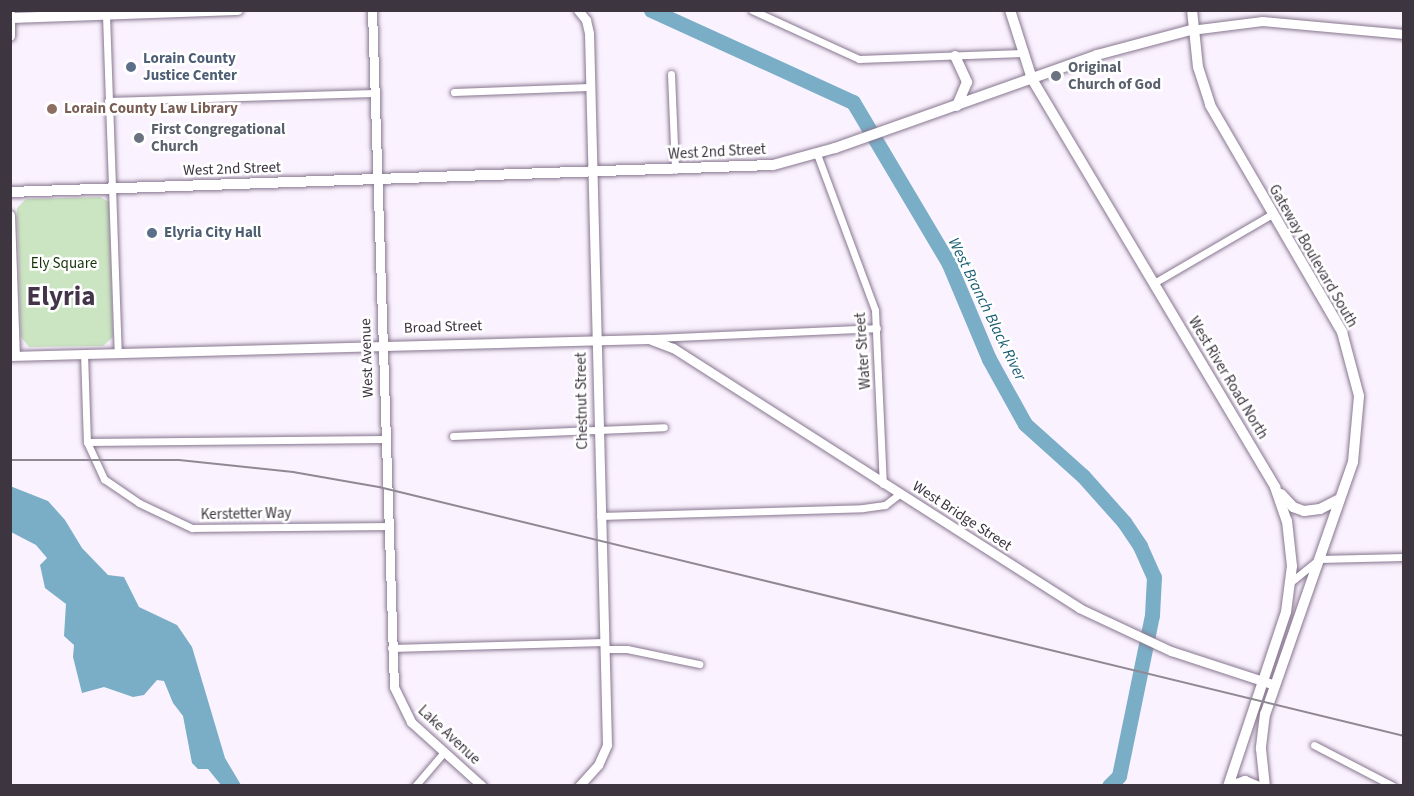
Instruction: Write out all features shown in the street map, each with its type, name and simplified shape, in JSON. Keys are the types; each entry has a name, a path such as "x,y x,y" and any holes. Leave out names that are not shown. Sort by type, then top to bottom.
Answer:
{"main road":[{"path":"10,36 12,15 106,15 238,10"},
{"name":"West River Road North","path":"1010,10 1032,79 1275,487 1290,533 1292,581 1263,682 1229,786"},
{"name":"Gateway Boulevard South","path":"1192,10 1191,30 1210,105 1332,314 1353,363 1359,429 1340,499 1275,685 1263,732 1265,786"},
{"name":"West 2nd Street","path":"10,192 773,165 850,143 1135,43 1191,30"},
{"path":"955,56 967,82 957,106"},
{"path":"1275,487 1293,507 1304,511 1320,509 1340,499"},
{"path":"1229,786 1245,781 1257,786"}],"street":[{"name":"West Avenue","path":"372,10 392,648 399,703"},
{"name":"Chestnut Street","path":"578,10 588,28 607,744 598,765 579,786"},
{"path":"752,10 859,59 1022,53"},
{"path":"106,15 117,352"},
{"name":"West 2nd Street","path":"1191,30 1262,21 1404,34"},
{"path":"671,74 675,170"},
{"path":"454,92 590,87"},
{"path":"108,102 374,93"},
{"name":"Water Street","path":"817,154 874,306 884,484"},
{"path":"1155,283 1272,214"},
{"path":"10,215 13,355"},
{"name":"Broad Street","path":"13,355 595,338 650,339 877,328"},
{"name":"West Bridge Street","path":"650,339 673,348 1062,598 1116,627 1171,651 1275,685"},
{"name":"Kerstetter Way","path":"84,353 87,442 107,483 187,527 388,526"},
{"path":"453,436 664,427"},
{"path":"87,442 385,439"},
{"path":"600,516 863,508 885,505 899,494"},
{"path":"1292,581 1319,559 1404,557"},
{"path":"392,648 604,645 699,664"},
{"name":"Lake Avenue","path":"399,703 411,722 482,786"},
{"path":"1314,745 1393,786"},
{"path":"415,786 444,753"}],"green space":[{"name":"Ely Square","path":"100,197 109,202 113,337 103,346 29,347 21,337 17,208 26,199"}],"water":[{"path":"10,486 48,501 65,520 82,548 108,575 124,577 139,607 177,625 192,647 225,758 241,785 221,785 208,769 198,769 192,763 183,716 173,703 164,681 157,680 144,695 133,697 104,687 82,693 73,657 74,645 64,636 66,604 45,588 40,565 47,558 36,545 11,532"}],"waterway":[{"name":"West Branch Black River","path":"651,10 853,102 949,264 989,359 1025,424 1083,476 1124,522 1140,546 1154,577 1152,615 1119,776 1109,786"}],"railway":[{"path":"10,460 179,460 293,472 379,487 1404,736"}],"place":[{"name":"Lorain County Justice Center","path":"131,67"},
{"name":"Original Church of God","path":"1056,76"},
{"name":"Lorain County Law Library","path":"52,109"},
{"name":"First Congregational Church","path":"139,138"},
{"name":"Elyria City Hall","path":"152,233"}],"district":[{"name":"Elyria","path":"61,297"}]}
